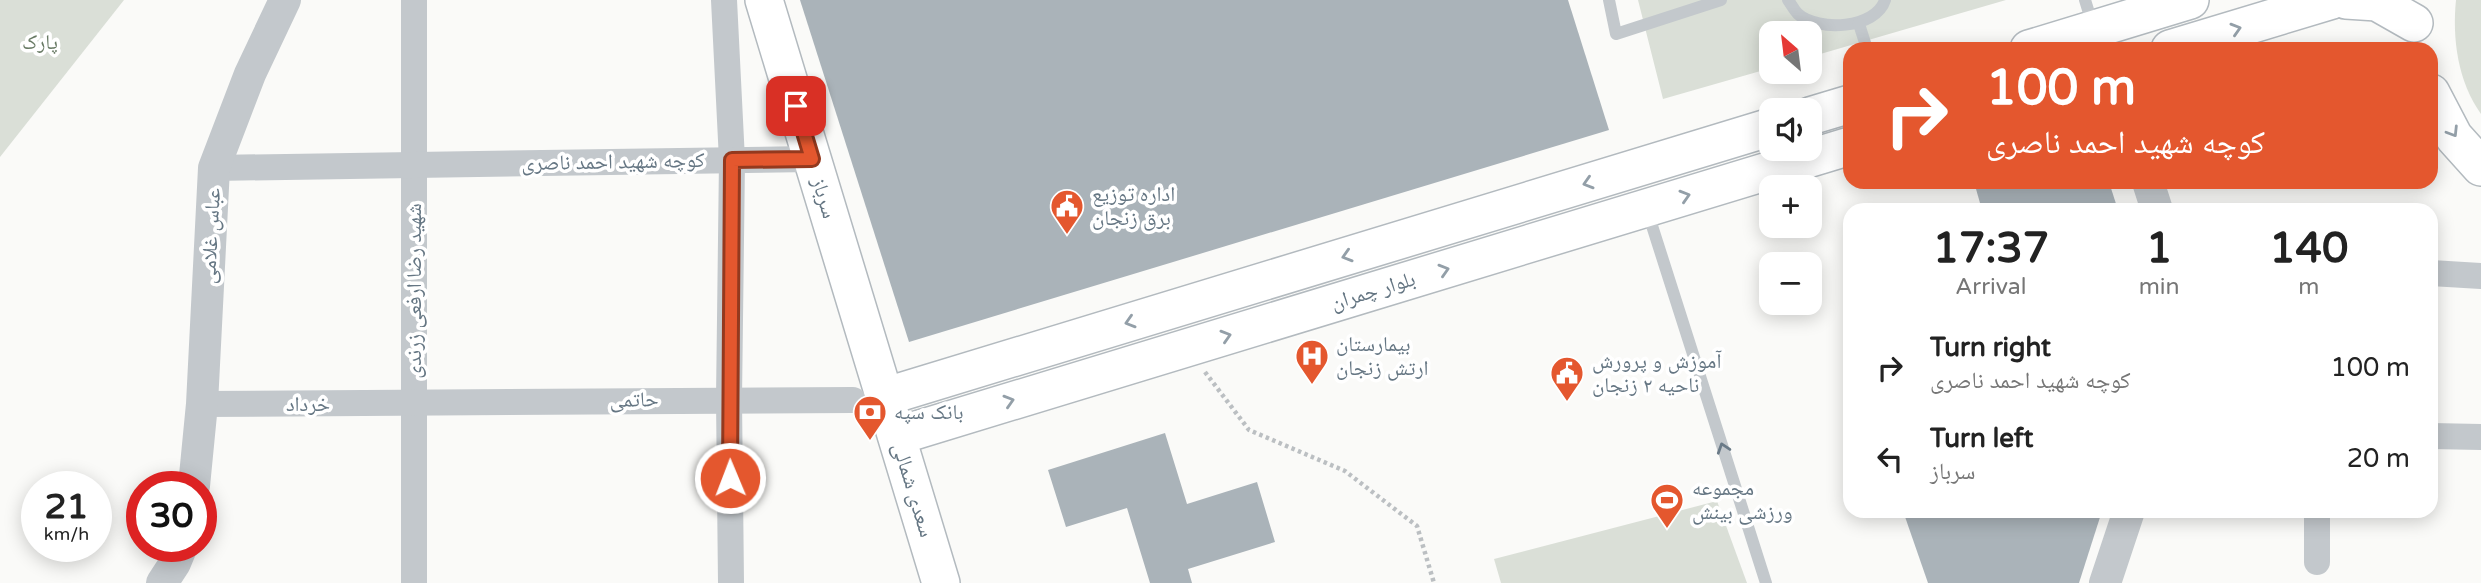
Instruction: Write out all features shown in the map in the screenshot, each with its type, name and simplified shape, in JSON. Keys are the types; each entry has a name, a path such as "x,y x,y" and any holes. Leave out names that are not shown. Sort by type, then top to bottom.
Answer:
{"main road":[{"name":"سرباز","path":"764,0 812,159 869,398"},
{"path":"2041,42 2089,15 2190,0"},
{"path":"2194,42 2332,0"},
{"path":"2346,0 2377,2 2416,24"},
{"path":"1822,112 1843,106"},
{"path":"2438,106 2454,137 2481,167"},
{"name":"بلوار چمران","path":"869,398 970,371 1759,131"},
{"name":"بلوار چمران","path":"897,436 1843,148"},
{"path":"1634,169 1646,208"},
{"path":"970,371 958,384 958,393 959,401 972,412"},
{"name":"سعدی شمالی","path":"869,398 897,436 941,583"}],"street":[{"name":"عباس غلامی","path":"195,471 202,404 214,169 250,75 285,0"},
{"name":"شهید رضا ارفعی زرندی","path":"414,0 414,583"},
{"path":"724,0 732,160 729,399 731,583"},
{"name":"کوچه شهید احمد ناصری","path":"214,169 812,159"},
{"path":"2438,273 2481,276"},
{"name":"حاتمی","path":"414,403 869,398"},
{"name":"خرداد","path":"202,404 414,403"},
{"path":"2438,436 2481,437"},
{"path":"2105,583 2127,518"},
{"path":"2317,518 2317,562"},
{"path":"162,583 176,562"}],"lane":[{"path":"1609,0 1616,34 1721,0"},
{"path":"1788,0 1798,15 1822,24 1859,24 1883,6 1885,0"},
{"path":"1859,24 1865,42"},
{"path":"1646,208 1766,583"}],"path":[{"path":"1187,348 1249,430 1345,471 1417,526 1434,583"}],"green space":[{"name":"پارک","path":"0,0 124,0 0,157"},
{"path":"1638,0 2006,0 1862,42 1843,42 1843,47 1822,54 1822,21 1759,21 1759,71 1663,99"},
{"path":"2456,0 2481,0 2481,114 2467,88 2458,60"},
{"name":"مجموعه ورزشی بینش","path":"1717,501 1747,583 1501,583 1494,559"}],"building":[{"name":"اداره توزیع برق زنجان","path":"800,0 1568,0 1609,130 909,342"},
{"path":"1976,189 2111,189 2116,203 1980,203"},
{"path":"1165,433 1187,504 1257,482 1275,542 1188,569 1192,583 1150,583 1127,508 1066,527 1048,470"},
{"path":"1905,518 2100,518 2079,583 1928,583"}],"place":[{"name":"اداره توزیع برق زنجان","path":"1067,236"},
{"name":"بیمارستان ارتش زنجان","path":"1312,386"},
{"name":"آموزش و پرورش ناحیه ۲ زنجان","path":"1567,403"},
{"name":"بانک سپه","path":"870,442"},
{"name":"مجموعه ورزشی بینش","path":"1667,530"}],"route":[{"path":"730,478 732,160 812,159 796,106"}]}
